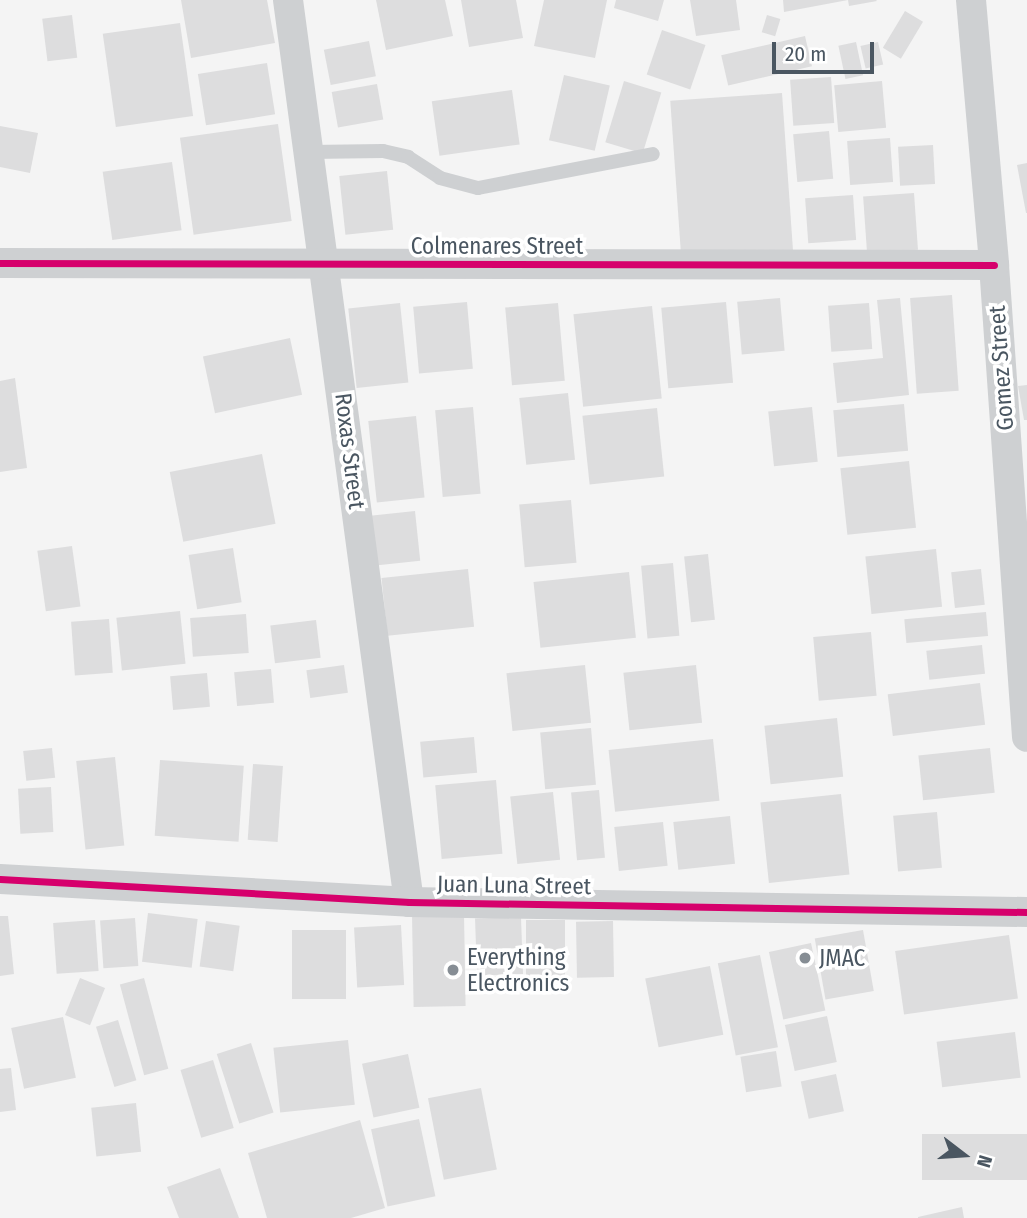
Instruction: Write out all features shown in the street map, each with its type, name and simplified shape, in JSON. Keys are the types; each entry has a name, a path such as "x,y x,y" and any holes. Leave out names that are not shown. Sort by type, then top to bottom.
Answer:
{"street":[{"name":"Roxas Street","path":"288,0 326,265 409,902"},
{"name":"Gomez Street","path":"971,0 994,265 1027,737"},
{"name":"Colmenares Street","path":"0,262 994,265"},
{"name":"Juan Luna Street","path":"0,879 409,902 1027,912"}],"lane":[{"path":"310,152 383,151 408,157 440,178 478,188 653,154"}],"building":[{"path":"181,0 267,0 275,43 191,58"},
{"path":"376,0 445,0 453,36 386,50"},
{"path":"461,0 516,0 523,38 469,47"},
{"path":"544,0 607,0 595,58 534,46"},
{"path":"616,0 664,0 658,21 614,8"},
{"path":"690,0 736,0 740,30 696,36"},
{"path":"783,0 848,0 784,12"},
{"path":"848,0 876,0 877,1 849,6"},
{"path":"905,11 923,22 901,59 883,48"},
{"path":"72,15 77,58 47,61 42,19"},
{"path":"767,15 780,19 775,36 762,32"},
{"path":"180,23 193,116 116,127 103,34"},
{"path":"662,30 705,45 690,89 647,74"},
{"path":"805,36 812,66 728,86 721,55"},
{"path":"369,41 376,76 331,85 324,50"},
{"path":"856,42 863,75 845,79 838,46"},
{"path":"878,42 883,64 866,68 860,46"},
{"path":"267,63 275,114 206,125 198,74"},
{"path":"564,75 610,86 595,151 549,140"},
{"path":"831,77 834,123 793,126 790,80"},
{"path":"624,81 661,92 643,154 605,142"},
{"path":"882,81 886,128 838,132 834,85"},
{"path":"377,84 383,119 338,127 332,92"},
{"path":"512,90 520,144 439,156 432,101"},
{"path":"782,93 793,252 681,259 670,101"},
{"path":"278,124 292,221 194,235 180,138"},
{"path":"0,126 38,133 30,173 0,167"},
{"path":"829,131 833,179 797,182 793,134"},
{"path":"890,138 893,182 850,185 847,141"},
{"path":"933,145 935,184 900,186 898,147"},
{"path":"172,162 182,230 112,240 103,172"},
{"path":"1027,163 1027,213 1026,213 1017,165"},
{"path":"387,171 393,230 345,235 339,176"},
{"path":"914,193 918,250 867,253 863,197"},
{"path":"853,195 856,240 808,243 805,198"},
{"path":"952,295 959,391 917,394 910,298"},
{"path":"780,298 785,351 742,355 737,302"},
{"path":"900,298 909,395 837,403 833,363 883,358 877,300"},
{"path":"467,302 473,369 419,373 413,307"},
{"path":"726,302 733,383 668,388 661,308"},
{"path":"400,303 408,383 357,388 348,308"},
{"path":"558,303 565,381 512,385 505,308"},
{"path":"869,303 872,349 831,352 828,306"},
{"path":"652,306 662,398 583,407 573,314"},
{"path":"290,338 302,395 215,413 203,357"},
{"path":"15,378 27,468 0,472 0,381"},
{"path":"1027,385 1027,420 1024,420 1018,386"},
{"path":"568,393 575,460 526,465 519,398"},
{"path":"904,404 908,451 837,457 833,410"},
{"path":"473,407 481,494 443,497 435,410"},
{"path":"812,407 818,462 774,466 768,412"},
{"path":"657,408 664,477 590,484 582,416"},
{"path":"416,416 425,498 377,503 368,421"},
{"path":"262,454 276,524 183,542 170,472"},
{"path":"909,461 916,528 847,535 840,468"},
{"path":"571,500 576,563 525,567 519,505"},
{"path":"415,511 420,561 375,565 370,516"},
{"path":"72,546 80,606 46,611 37,551"},
{"path":"233,548 242,602 197,609 189,555"},
{"path":"936,549 942,607 871,614 865,556"},
{"path":"708,554 715,620 691,622 684,557"},
{"path":"673,563 679,636 647,639 641,566"},
{"path":"468,569 474,627 388,636 381,578"},
{"path":"981,569 985,605 955,608 951,572"},
{"path":"629,572 636,638 540,648 534,582"},
{"path":"180,611 186,664 122,670 116,618"},
{"path":"986,612 988,636 906,643 904,619"},
{"path":"246,614 249,653 193,657 190,618"},
{"path":"109,619 113,673 75,676 71,622"},
{"path":"316,620 321,658 275,663 270,626"},
{"path":"871,632 877,696 819,701 813,637"},
{"path":"982,645 985,674 929,680 926,651"},
{"path":"344,665 348,693 310,698 306,670"},
{"path":"585,665 591,723 512,731 506,673"},
{"path":"696,665 702,723 629,730 623,673"},
{"path":"271,669 274,703 237,706 234,672"},
{"path":"207,673 210,707 173,710 170,676"},
{"path":"980,683 985,725 893,736 888,694"},
{"path":"837,718 843,777 771,784 764,726"},
{"path":"591,728 596,785 545,789 540,732"},
{"path":"474,737 477,773 423,778 420,742"},
{"path":"713,739 719,801 615,812 609,750"},
{"path":"52,748 55,778 26,781 23,751"},
{"path":"990,748 995,793 923,800 918,756"},
{"path":"115,757 124,846 86,850 76,761"},
{"path":"160,760 244,766 238,842 155,836"},
{"path":"253,764 283,766 278,842 248,840"},
{"path":"496,780 502,854 442,859 435,785"},
{"path":"51,787 53,832 20,834 18,789"},
{"path":"599,790 605,858 577,860 571,792"},
{"path":"553,792 560,860 517,864 510,796"},
{"path":"841,794 849,875 769,883 760,802"},
{"path":"937,812 942,868 898,872 893,816"},
{"path":"730,816 735,864 678,870 673,822"},
{"path":"663,822 668,866 619,871 614,827"},
{"path":"148,913 198,919 192,968 142,962"},
{"path":"464,914 466,1006 414,1007 412,915"},
{"path":"0,916 8,916 14,974 0,976"},
{"path":"521,917 523,974 477,976 475,919"},
{"path":"135,918 138,966 103,968 100,920"},
{"path":"95,920 99,971 57,974 53,923"},
{"path":"526,920 565,920 565,977 526,977"},
{"path":"206,921 240,926 233,971 200,967"},
{"path":"613,921 614,977 577,978 576,922"},
{"path":"401,925 404,985 357,987 354,927"},
{"path":"292,930 346,930 346,999 292,999"},
{"path":"863,930 874,991 826,1000 815,939"},
{"path":"1009,935 1018,998 904,1014 895,951"},
{"path":"811,943 825,1010 783,1019 769,952"},
{"path":"760,955 778,1047 736,1055 718,963"},
{"path":"710,966 723,1035 659,1047 645,979"},
{"path":"80,978 105,988 90,1025 65,1015"},
{"path":"144,978 168,1069 144,1075 120,984"},
{"path":"827,1016 837,1062 795,1071 785,1025"},
{"path":"63,1017 76,1078 24,1089 11,1028"},
{"path":"118,1020 136,1080 114,1087 96,1027"},
{"path":"1015,1032 1021,1078 942,1087 937,1042"},
{"path":"348,1040 355,1105 280,1112 273,1048"},
{"path":"251,1043 274,1112 239,1124 217,1054"},
{"path":"776,1051 782,1087 746,1092 740,1057"},
{"path":"408,1054 419,1108 373,1118 362,1064"},
{"path":"213,1060 234,1128 201,1138 180,1070"},
{"path":"11,1068 16,1110 0,1112 0,1069"},
{"path":"836,1074 844,1111 809,1119 801,1081"},
{"path":"481,1088 497,1169 444,1180 428,1098"},
{"path":"136,1103 141,1152 96,1156 91,1108"},
{"path":"419,1119 435,1196 387,1206 371,1129"},
{"path":"360,1120 385,1208 351,1218 267,1218 248,1153"},
{"path":"922,1134 1027,1134 1027,1180 922,1180"},
{"path":"220,1168 239,1218 179,1218 167,1187"},
{"path":"962,1207 964,1218 918,1218 918,1217"}],"cycle path":[{"path":"0,263 994,265"},
{"path":"0,879 409,902 1027,912"}],"place":[{"name":"JMAC","path":"805,958"},
{"name":"Everything Electronics","path":"453,970"}]}
